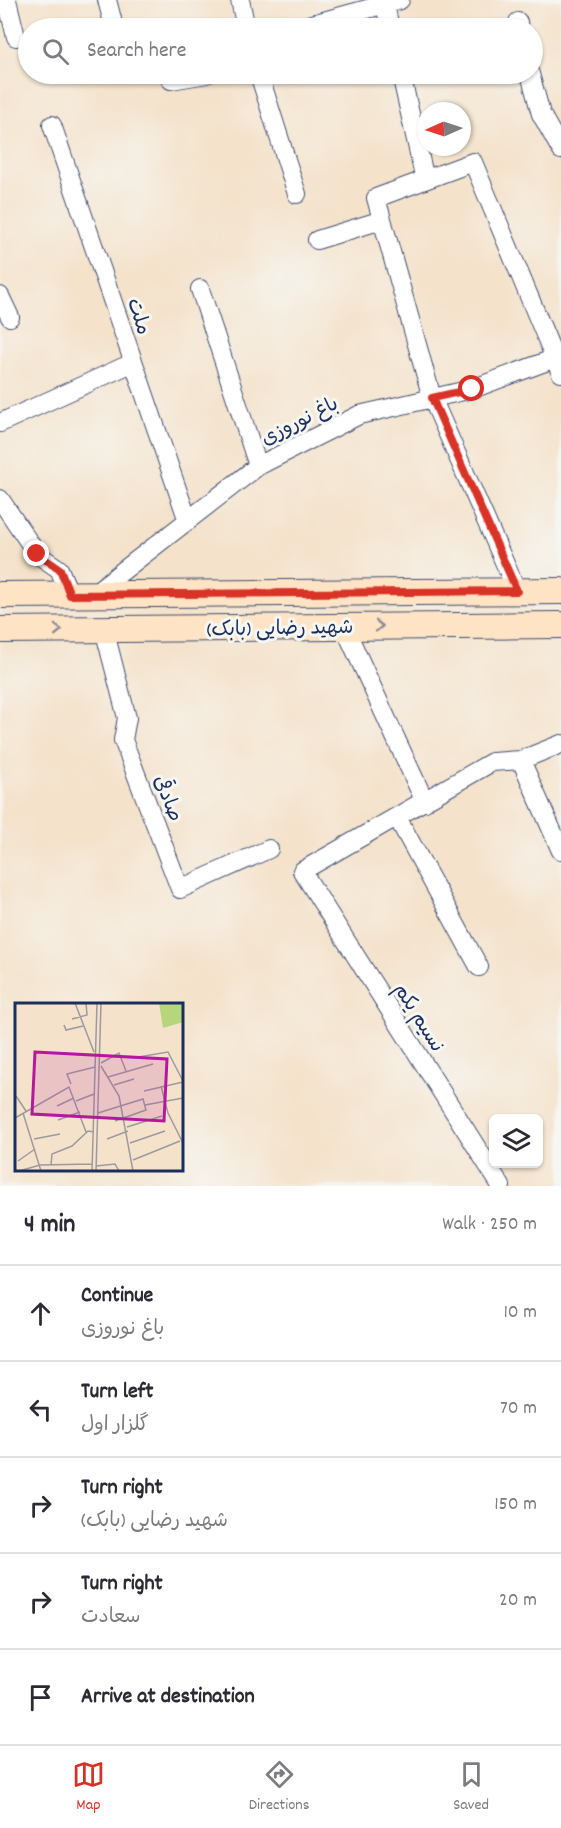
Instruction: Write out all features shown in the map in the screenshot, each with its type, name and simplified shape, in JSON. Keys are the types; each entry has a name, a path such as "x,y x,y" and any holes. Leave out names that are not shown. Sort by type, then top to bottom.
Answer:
{"main road":[{"name":"شهید رضایی (بابک)","path":"0,596 561,591"},
{"name":"شهید رضایی (بابک)","path":"4,632 561,625"}],"street":[{"path":"7,0 16,37"},
{"path":"107,0 112,18"},
{"path":"240,0 244,18"},
{"path":"332,18 389,1 390,18"},
{"path":"262,84 297,194"},
{"path":"403,84 425,180"},
{"path":"534,84 541,114 561,150"},
{"name":"ملت","path":"52,125 188,521"},
{"path":"517,591 432,398 376,198 473,162 559,362"},
{"path":"317,240 382,220"},
{"path":"200,289 258,466"},
{"path":"0,296 10,316"},
{"name":"باغ نوروزی","path":"82,595 188,521 258,466 359,415 472,389 559,362"},
{"path":"0,423 132,363"},
{"path":"0,499 37,554 60,569 82,595"},
{"path":"344,626 425,802"},
{"name":"صادقی","path":"104,629 127,718 123,740 180,889 269,849"},
{"path":"479,967 397,817 492,762 521,760 561,744"},
{"path":"521,760 561,851"},
{"name":"نسیم یکم","path":"397,817 302,871 501,1186"}],"route":[{"path":"37,554 60,569 70,595 517,591 432,398 472,389"}]}
